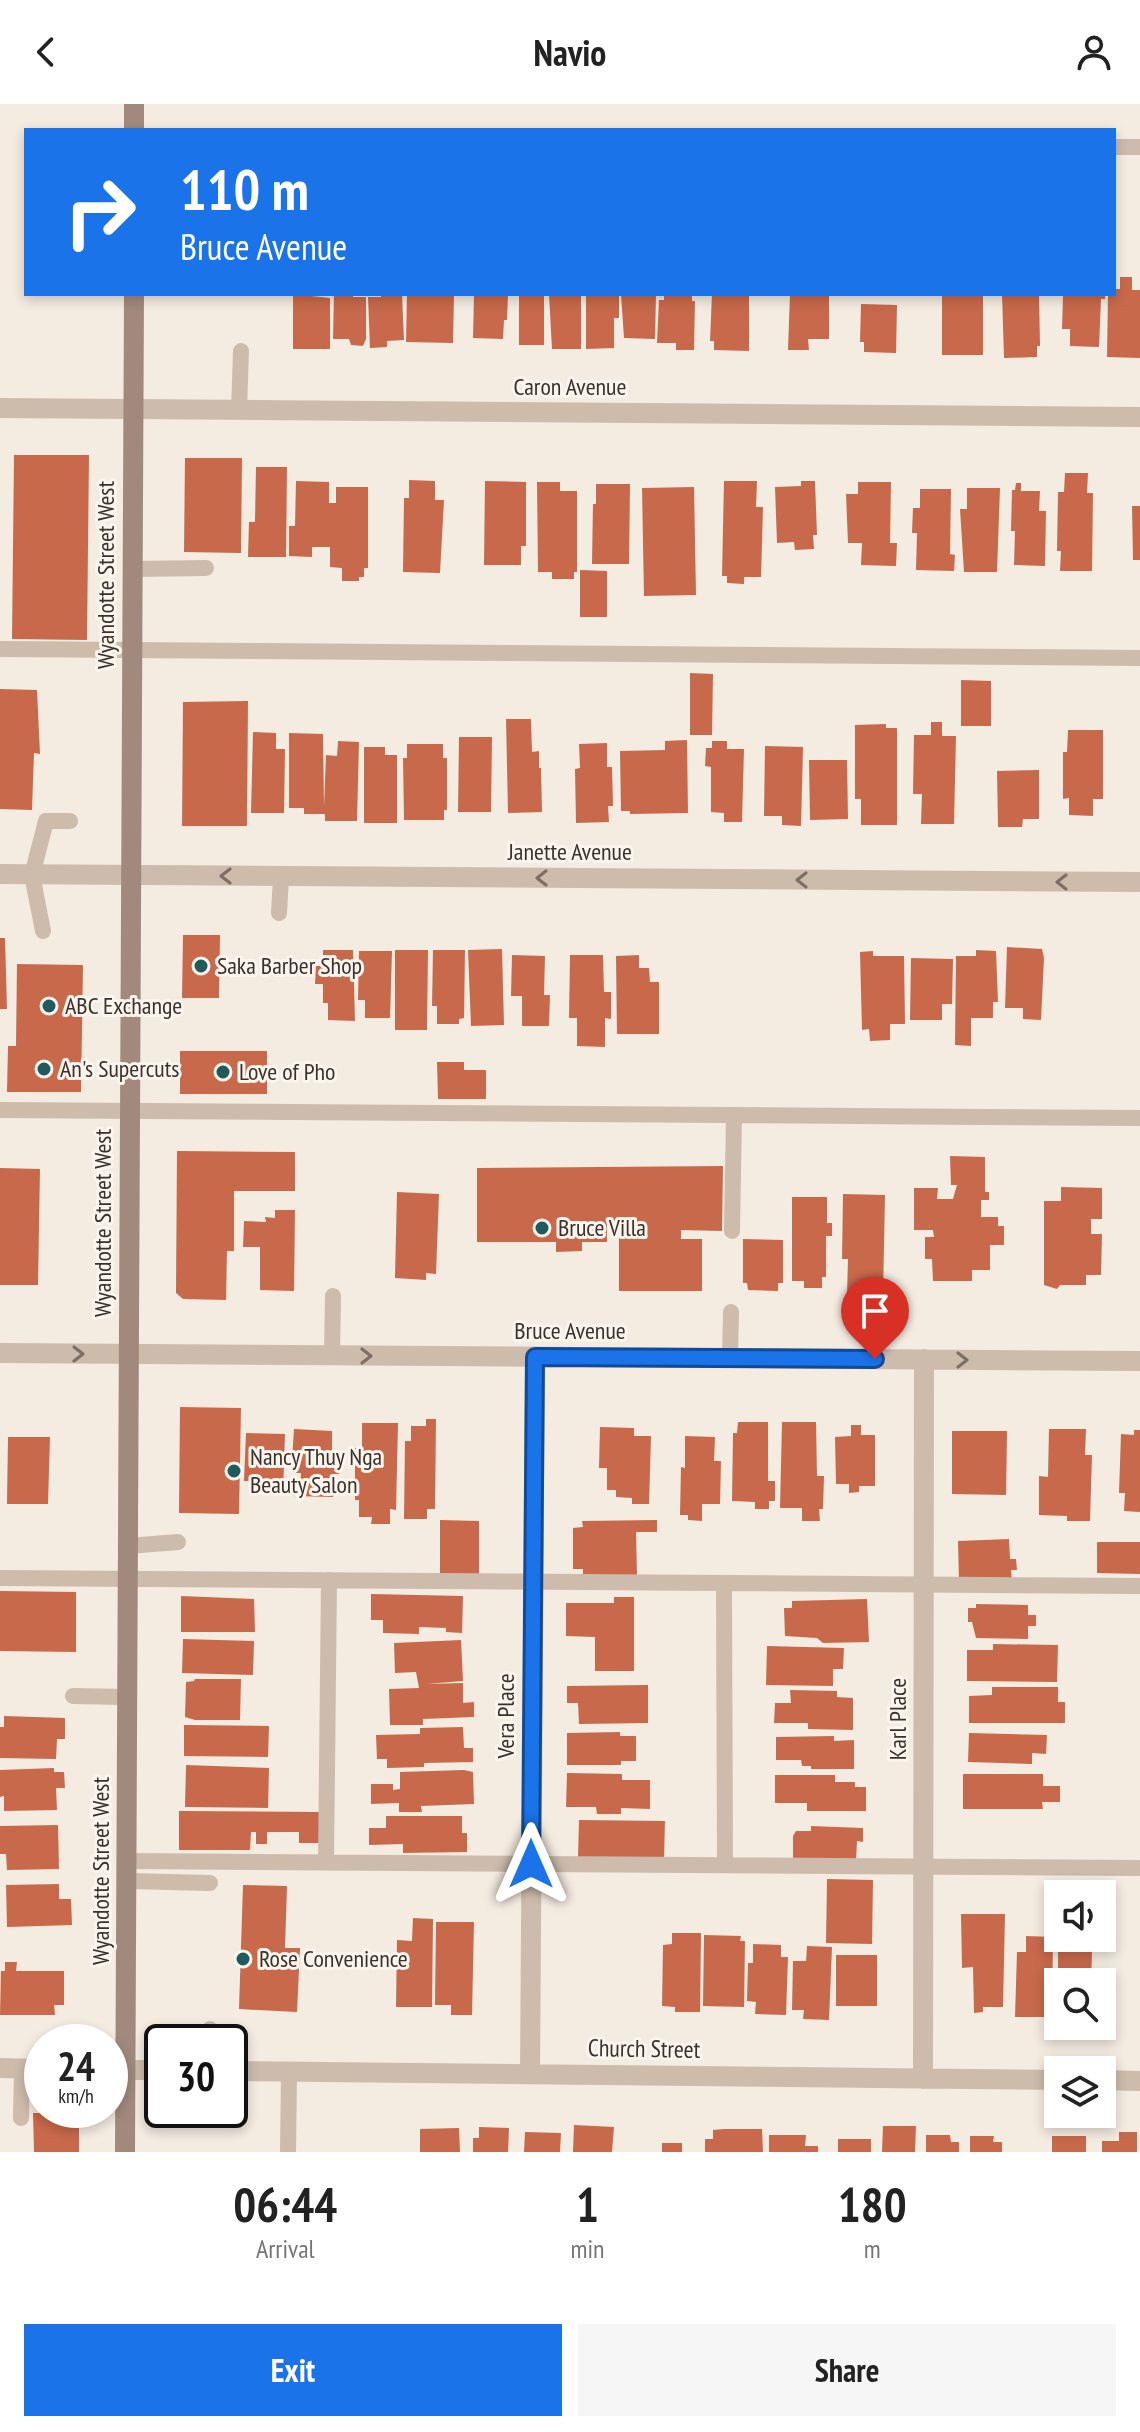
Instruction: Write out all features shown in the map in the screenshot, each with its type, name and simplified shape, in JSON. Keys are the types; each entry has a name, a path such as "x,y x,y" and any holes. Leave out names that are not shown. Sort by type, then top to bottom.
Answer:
{"main road":[{"name":"Wyandotte Street West","path":"120,2024 128,1871 134,296"},
{"name":"Wyandotte Street West","path":"123,2128 125,2152"}],"street":[{"name":"Caron Avenue","path":"0,408 1140,417"},
{"name":"Janette Avenue","path":"0,874 1140,882"},
{"name":"Bruce Avenue","path":"0,1353 1140,1361"},
{"name":"Vera Place","path":"530,2074 535,1357"},
{"name":"Karl Place","path":"923,2079 924,1359"},
{"path":"0,2068 24,2069"},
{"name":"Church Street","path":"248,2071 1044,2080"},
{"path":"1116,2080 1140,2081"}],"lane":[{"path":"1116,147 1140,147"},
{"path":"239,410 241,351"},
{"path":"132,569 206,568"},
{"path":"0,649 1140,658"},
{"path":"43,931 32,875 46,821 70,821"},
{"path":"279,913 281,876"},
{"path":"0,1110 1140,1118"},
{"path":"732,1231 734,1115"},
{"path":"332,1356 333,1296"},
{"path":"730,1358 731,1312"},
{"path":"128,1546 178,1542"},
{"path":"0,1578 1140,1586"},
{"path":"326,1862 329,1580"},
{"path":"724,1583 725,1865"},
{"path":"73,1696 127,1697"},
{"path":"128,1871 326,1862 1140,1868"},
{"path":"128,1871 210,1883"},
{"path":"288,2152 289,2072"},
{"path":"21,2118 24,2105"}],"building":[{"path":"1120,277 1132,277 1132,290 1140,290 1140,358 1107,357 1108,296 1116,296 1116,289 1120,289"},
{"path":"293,296 330,298 330,349 293,349"},
{"path":"334,296 366,297 366,339 363,346 351,345 349,339 333,339"},
{"path":"402,296 404,340 387,341 387,347 370,348 368,297"},
{"path":"407,296 454,296 453,343 406,342"},
{"path":"474,296 508,296 503,339 473,338"},
{"path":"519,296 544,296 544,345 519,345"},
{"path":"549,296 581,296 581,349 552,349"},
{"path":"586,296 619,296 619,318 614,318 614,348 586,349"},
{"path":"621,296 656,296 655,339 624,338"},
{"path":"664,296 692,296 692,301 695,301 694,350 676,350 676,343 657,343 659,300 664,300"},
{"path":"712,296 749,296 749,351 714,350 714,341 710,341"},
{"path":"790,296 829,296 829,339 808,339 809,350 788,350"},
{"path":"942,296 983,296 983,355 942,355"},
{"path":"1002,296 1039,296 1040,346 1037,346 1037,357 1004,358"},
{"path":"1063,296 1105,296 1101,299 1099,347 1070,346 1070,329 1062,329"},
{"path":"861,304 897,305 896,353 864,352 864,342 860,342"},
{"path":"14,455 89,455 87,640 12,639"},
{"path":"185,458 242,458 241,553 184,552"},
{"path":"256,467 287,467 286,557 248,557 249,522 255,522"},
{"path":"1065,473 1088,473 1087,493 1093,493 1092,571 1060,571 1061,551 1057,551 1058,492 1064,492"},
{"path":"409,480 435,481 435,500 444,500 440,573 403,572 404,498 409,498"},
{"path":"296,481 329,482 329,503 336,503 336,487 368,487 368,568 364,568 364,577 359,577 359,581 342,581 342,568 330,567 330,547 312,547 312,557 289,556 289,526 295,526"},
{"path":"485,481 526,482 526,546 521,546 521,565 484,565"},
{"path":"724,481 757,481 756,507 763,507 761,577 744,577 744,584 727,583 727,576 722,576"},
{"path":"801,481 815,481 817,535 813,535 814,549 795,550 794,542 777,543 775,487 801,486"},
{"path":"537,482 560,482 560,491 577,491 577,572 574,572 574,579 552,579 552,572 538,572"},
{"path":"858,482 891,482 890,543 897,543 896,566 861,565 862,543 848,543 846,494 858,494"},
{"path":"1016,483 1021,483 1021,491 1040,491 1039,511 1046,511 1045,566 1014,565 1012,490 1015,490"},
{"path":"596,484 630,484 629,564 592,564"},
{"path":"694,487 696,595 644,596 642,488"},
{"path":"967,488 1000,488 997,572 964,572 960,509 967,509"},
{"path":"920,489 951,489 950,554 955,555 954,571 916,570 917,533 912,533 913,508 920,508"},
{"path":"1132,506 1140,506 1140,560 1133,560"},
{"path":"580,570 607,571 607,617 580,617"},
{"path":"690,673 713,674 712,735 690,735"},
{"path":"961,680 991,681 991,726 961,726"},
{"path":"0,689 37,690 40,754 34,753 32,810 0,809"},
{"path":"248,701 247,826 182,826 183,702"},
{"path":"506,719 531,719 532,752 539,751 542,812 508,813"},
{"path":"931,722 942,722 942,736 956,736 954,824 921,824 922,794 913,794 914,735 931,735"},
{"path":"886,724 886,728 897,728 897,825 861,825 861,799 855,799 855,725"},
{"path":"1068,730 1103,730 1103,799 1093,799 1093,816 1069,815 1069,798 1063,799 1063,752 1067,752"},
{"path":"253,732 276,733 276,749 285,749 284,813 251,813"},
{"path":"289,733 323,734 324,807 326,755 337,756 338,741 359,742 357,821 325,821 325,814 304,814 304,808 289,808"},
{"path":"459,737 492,737 491,812 458,812"},
{"path":"687,740 688,813 630,814 630,811 621,811 620,751 665,750 665,741"},
{"path":"712,741 727,741 727,749 744,749 742,822 724,822 724,813 711,812 711,767 705,766 706,748 712,748"},
{"path":"607,743 607,767 612,767 613,806 608,806 609,822 576,823 575,769 580,768 579,744"},
{"path":"407,744 443,744 443,758 447,758 447,810 444,810 444,820 404,820 403,758 407,758"},
{"path":"765,746 803,747 801,826 782,825 782,816 764,816"},
{"path":"364,747 385,747 385,755 397,755 397,823 364,823"},
{"path":"809,760 847,760 848,819 810,820"},
{"path":"1039,770 1039,819 1023,819 1022,827 998,827 997,771"},
{"name":"Saka Barber Shop","path":"183,935 220,935 219,998 182,998"},
{"path":"0,938 5,938 7,1009 0,1009"},
{"path":"1007,947 1042,949 1041,1020 1023,1019 1023,1008 1005,1008"},
{"path":"502,949 504,1025 471,1026 468,950"},
{"path":"323,950 353,950 355,1021 328,1020 328,1003 323,1003 323,984 315,984 316,966 323,966"},
{"path":"395,950 428,950 427,1030 395,1030"},
{"path":"433,950 465,950 464,1018 459,1019 459,1024 437,1024 437,1006 432,1006"},
{"path":"976,950 996,951 998,1002 993,1002 993,1018 971,1018 971,1046 955,1045 956,956 976,956"},
{"path":"359,951 392,951 390,1018 365,1018 365,1000 358,1000"},
{"path":"873,951 873,956 904,956 905,1024 890,1024 890,1040 870,1041 869,1029 862,1030 860,952"},
{"path":"512,955 545,956 544,995 550,995 549,1026 522,1026 522,996 511,996"},
{"path":"570,955 603,955 604,992 611,992 611,1019 605,1018 605,1047 577,1046 577,1018 569,1018"},
{"path":"639,955 639,968 649,968 650,982 659,982 659,1034 617,1034 616,956"},
{"path":"911,958 953,959 952,1004 942,1004 942,1020 910,1020"},
{"name":"ABC Exchange","path":"17,964 83,965 81,1092 7,1092 8,1046 16,1046"},
{"name":"Love of Pho","path":"180,1051 267,1051 267,1094 180,1094"},
{"path":"437,1062 464,1062 464,1070 486,1070 486,1099 438,1099"},
{"path":"177,1151 295,1152 295,1191 234,1191 234,1251 227,1251 226,1300 183,1299 176,1293"},
{"path":"950,1156 985,1157 985,1192 989,1192 989,1200 981,1200 981,1217 998,1217 998,1226 1004,1226 1004,1245 990,1245 990,1270 972,1270 972,1281 933,1281 932,1259 925,1259 925,1237 934,1237 933,1230 914,1230 914,1188 938,1188 937,1199 953,1199 957,1185 951,1185"},
{"name":"Bruce Villa","path":"723,1166 722,1231 681,1230 681,1239 702,1239 702,1291 619,1291 619,1225 607,1225 607,1242 582,1242 582,1251 556,1252 556,1242 477,1242 477,1168"},
{"path":"0,1168 40,1169 38,1285 0,1285"},
{"path":"1061,1187 1102,1188 1102,1219 1091,1219 1091,1234 1102,1234 1101,1275 1086,1275 1086,1285 1060,1285 1057,1289 1044,1285 1044,1201 1061,1201"},
{"path":"397,1192 439,1194 436,1274 426,1273 426,1280 395,1278"},
{"path":"843,1194 885,1195 883,1296 847,1295 848,1259 842,1259"},
{"path":"792,1197 827,1197 827,1223 832,1223 832,1236 826,1236 826,1277 822,1277 822,1288 804,1288 804,1281 792,1281"},
{"path":"275,1210 295,1210 294,1291 260,1290 260,1247 243,1247 244,1221 266,1222 265,1217 275,1218"},
{"path":"743,1239 783,1240 783,1283 778,1283 778,1291 748,1290 747,1283 743,1283"},
{"path":"180,1407 241,1408 239,1514 179,1513"},
{"path":"426,1419 436,1419 435,1509 427,1509 427,1519 404,1519 405,1441 411,1441 411,1426 426,1426"},
{"path":"738,1422 768,1422 768,1481 775,1481 775,1501 769,1501 769,1509 755,1509 755,1502 732,1501 733,1433 737,1433"},
{"path":"782,1422 816,1422 817,1476 824,1476 820,1521 802,1521 802,1508 780,1508"},
{"path":"362,1423 398,1423 396,1510 390,1509 390,1524 371,1524 372,1517 359,1517 359,1500 355,1500 355,1448 362,1448"},
{"path":"851,1425 861,1425 861,1435 875,1435 875,1486 859,1486 859,1492 849,1493 849,1484 836,1484 835,1437 851,1436"},
{"path":"600,1427 634,1428 634,1436 651,1436 649,1504 632,1504 632,1498 616,1497 616,1490 607,1490 607,1468 599,1468"},
{"path":"294,1429 332,1431 332,1452 340,1452 339,1474 334,1474 333,1497 293,1496 293,1489 300,1489 301,1473 296,1473 296,1460 292,1460"},
{"path":"1049,1429 1086,1429 1085,1455 1092,1455 1090,1521 1067,1521 1067,1516 1039,1515 1039,1476 1048,1477"},
{"path":"1134,1430 1140,1430 1140,1512 1124,1511 1125,1493 1119,1493 1121,1434 1134,1435"},
{"path":"952,1431 1007,1431 1006,1495 952,1494"},
{"path":"246,1433 285,1434 283,1494 261,1493 261,1481 244,1481"},
{"path":"685,1436 715,1437 714,1461 721,1461 720,1504 702,1504 702,1521 688,1520 688,1515 680,1515"},
{"path":"8,1437 50,1437 48,1504 7,1504"},
{"path":"440,1520 479,1521 479,1578 440,1578"},
{"path":"657,1520 657,1532 636,1532 637,1576 583,1577 583,1569 573,1569 573,1528 583,1527 582,1521"},
{"path":"1009,1539 1010,1559 1016,1559 1017,1570 1011,1570 1012,1581 959,1582 958,1541"},
{"path":"1097,1542 1140,1542 1140,1574 1097,1573"},
{"path":"0,1591 76,1592 76,1652 0,1651"},
{"path":"371,1594 463,1596 462,1633 446,1632 446,1628 419,1627 419,1634 383,1633 383,1620 371,1620"},
{"path":"181,1596 254,1599 255,1632 181,1632"},
{"path":"614,1597 634,1597 634,1671 595,1671 595,1637 566,1636 566,1603 614,1603"},
{"path":"867,1599 869,1642 823,1643 817,1638 785,1636 784,1608 792,1608 792,1601"},
{"path":"976,1604 1028,1605 1028,1615 1036,1615 1036,1626 1028,1626 1028,1639 976,1638 972,1622 968,1622 968,1608 976,1608"},
{"path":"183,1639 254,1641 253,1675 182,1673"},
{"path":"461,1640 463,1681 426,1684 463,1683 463,1703 474,1702 474,1717 423,1719 423,1725 390,1725 389,1689 419,1688 416,1672 395,1673 394,1643"},
{"path":"993,1644 1058,1645 1057,1682 967,1681 967,1650 993,1650"},
{"path":"767,1646 844,1648 843,1669 833,1669 833,1686 766,1685"},
{"path":"195,1679 241,1679 240,1720 195,1720 185,1717 186,1682"},
{"path":"648,1685 648,1723 579,1724 578,1703 567,1703 567,1686"},
{"path":"992,1687 1058,1687 1058,1702 1065,1702 1065,1723 969,1723 969,1696 992,1695"},
{"path":"790,1690 837,1691 837,1697 853,1698 853,1730 808,1729 808,1723 774,1723 775,1703 791,1703"},
{"path":"4,1716 65,1718 65,1739 57,1739 56,1759 0,1758 0,1727 4,1727"},
{"path":"184,1725 269,1726 268,1757 184,1756"},
{"path":"463,1727 464,1748 473,1748 473,1762 424,1763 424,1767 387,1768 387,1759 377,1759 376,1735 420,1734 420,1728"},
{"path":"620,1732 620,1736 636,1736 636,1761 621,1761 621,1765 567,1765 567,1733"},
{"path":"969,1733 1047,1735 1046,1754 1032,1753 1032,1764 968,1762"},
{"path":"834,1736 834,1741 854,1740 854,1769 811,1769 811,1766 802,1766 801,1760 776,1760 776,1737"},
{"path":"186,1765 269,1768 268,1808 185,1807"},
{"path":"54,1768 54,1772 64,1772 65,1788 56,1788 57,1810 4,1811 4,1796 0,1797 0,1770"},
{"path":"400,1772 473,1772 474,1804 421,1806 422,1812 399,1812 399,1803 371,1804 371,1784 393,1784 393,1790 400,1789"},
{"path":"567,1773 622,1774 622,1780 650,1780 650,1809 621,1808 621,1814 597,1814 596,1807 566,1807"},
{"path":"963,1774 1043,1774 1043,1786 1060,1786 1060,1802 1042,1802 1043,1809 963,1809"},
{"path":"775,1775 835,1775 835,1782 855,1782 855,1787 866,1787 866,1811 807,1811 807,1803 775,1803"},
{"path":"179,1811 322,1812 321,1843 299,1843 299,1832 267,1832 267,1844 256,1844 256,1832 251,1832 250,1850 179,1850"},
{"path":"386,1816 462,1816 462,1833 467,1833 467,1852 403,1853 403,1844 369,1845 369,1828 386,1828"},
{"path":"579,1820 665,1821 664,1858 578,1857"},
{"path":"58,1825 59,1869 7,1870 6,1854 0,1854 0,1826"},
{"path":"811,1826 863,1828 863,1842 857,1841 856,1861 793,1859 793,1836 796,1831 811,1831"},
{"path":"827,1879 873,1880 872,1944 826,1943"},
{"path":"59,1884 59,1899 71,1899 72,1925 7,1927 6,1885"},
{"path":"243,1885 287,1886 285,1948 300,1948 297,2012 239,2009"},
{"path":"961,1914 1005,1914 1003,2007 983,2007 983,2012 974,2013 973,1967 962,1968"},
{"path":"413,1918 433,1919 432,2007 396,2007 397,1940 412,1941"},
{"path":"436,1922 474,1922 472,2015 451,2015 451,2005 435,2005"},
{"path":"672,1933 701,1933 700,2012 675,2012 675,2007 662,2006 663,1945 672,1944"},
{"path":"704,1935 741,1936 740,1941 745,1941 744,2007 703,2006"},
{"path":"1026,1936 1044,1937 1044,1952 1053,1952 1053,1968 1044,1968 1044,2017 1015,2017 1017,1952 1026,1952"},
{"path":"753,1944 781,1945 781,1957 788,1957 786,2015 755,2014 756,2002 747,2001 748,1963 753,1963"},
{"path":"807,1946 832,1947 829,2020 803,2019 804,2010 792,2010 793,1961 806,1961"},
{"path":"1058,1952 1092,1952 1091,1968 1058,1968"},
{"path":"836,1955 877,1955 877,2006 836,2006"},
{"path":"5,1962 17,1962 16,1971 64,1971 64,2005 54,2005 55,2015 0,2015 1,1971 5,1971"},
{"path":"574,2125 614,2127 612,2152 573,2152"},
{"path":"883,2126 916,2126 915,2152 882,2152"},
{"path":"479,2127 509,2128 508,2152 473,2152 473,2138 479,2138"},
{"path":"33,2128 79,2128 79,2152 34,2152"},
{"path":"459,2128 460,2152 420,2152 420,2129"},
{"path":"762,2129 763,2152 705,2152 705,2139 713,2139 713,2130"},
{"path":"525,2132 561,2133 560,2152 524,2152"},
{"path":"1119,2132 1137,2132 1137,2152 1102,2152 1102,2141 1119,2141"},
{"path":"769,2135 806,2135 805,2146 818,2146 818,2152 769,2152"},
{"path":"926,2135 950,2135 951,2142 959,2142 959,2152 926,2152"},
{"path":"970,2136 994,2136 993,2142 1002,2142 1002,2152 970,2152"},
{"path":"1052,2136 1086,2136 1086,2152 1052,2152"},
{"path":"838,2139 871,2139 871,2152 838,2152"},
{"path":"662,2143 682,2143 682,2152 662,2152"}],"place":[{"name":"Saka Barber Shop","path":"201,966"},
{"name":"ABC Exchange","path":"49,1006"},
{"name":"An's Supercuts","path":"44,1069"},
{"name":"Love of Pho","path":"223,1072"},
{"name":"Bruce Villa","path":"542,1228"},
{"name":"Nancy Thuy Nga Beauty Salon","path":"234,1471"},
{"name":"Rose Convenience","path":"243,1959"}],"route":[{"path":"531,1864 535,1357 875,1359"}]}
